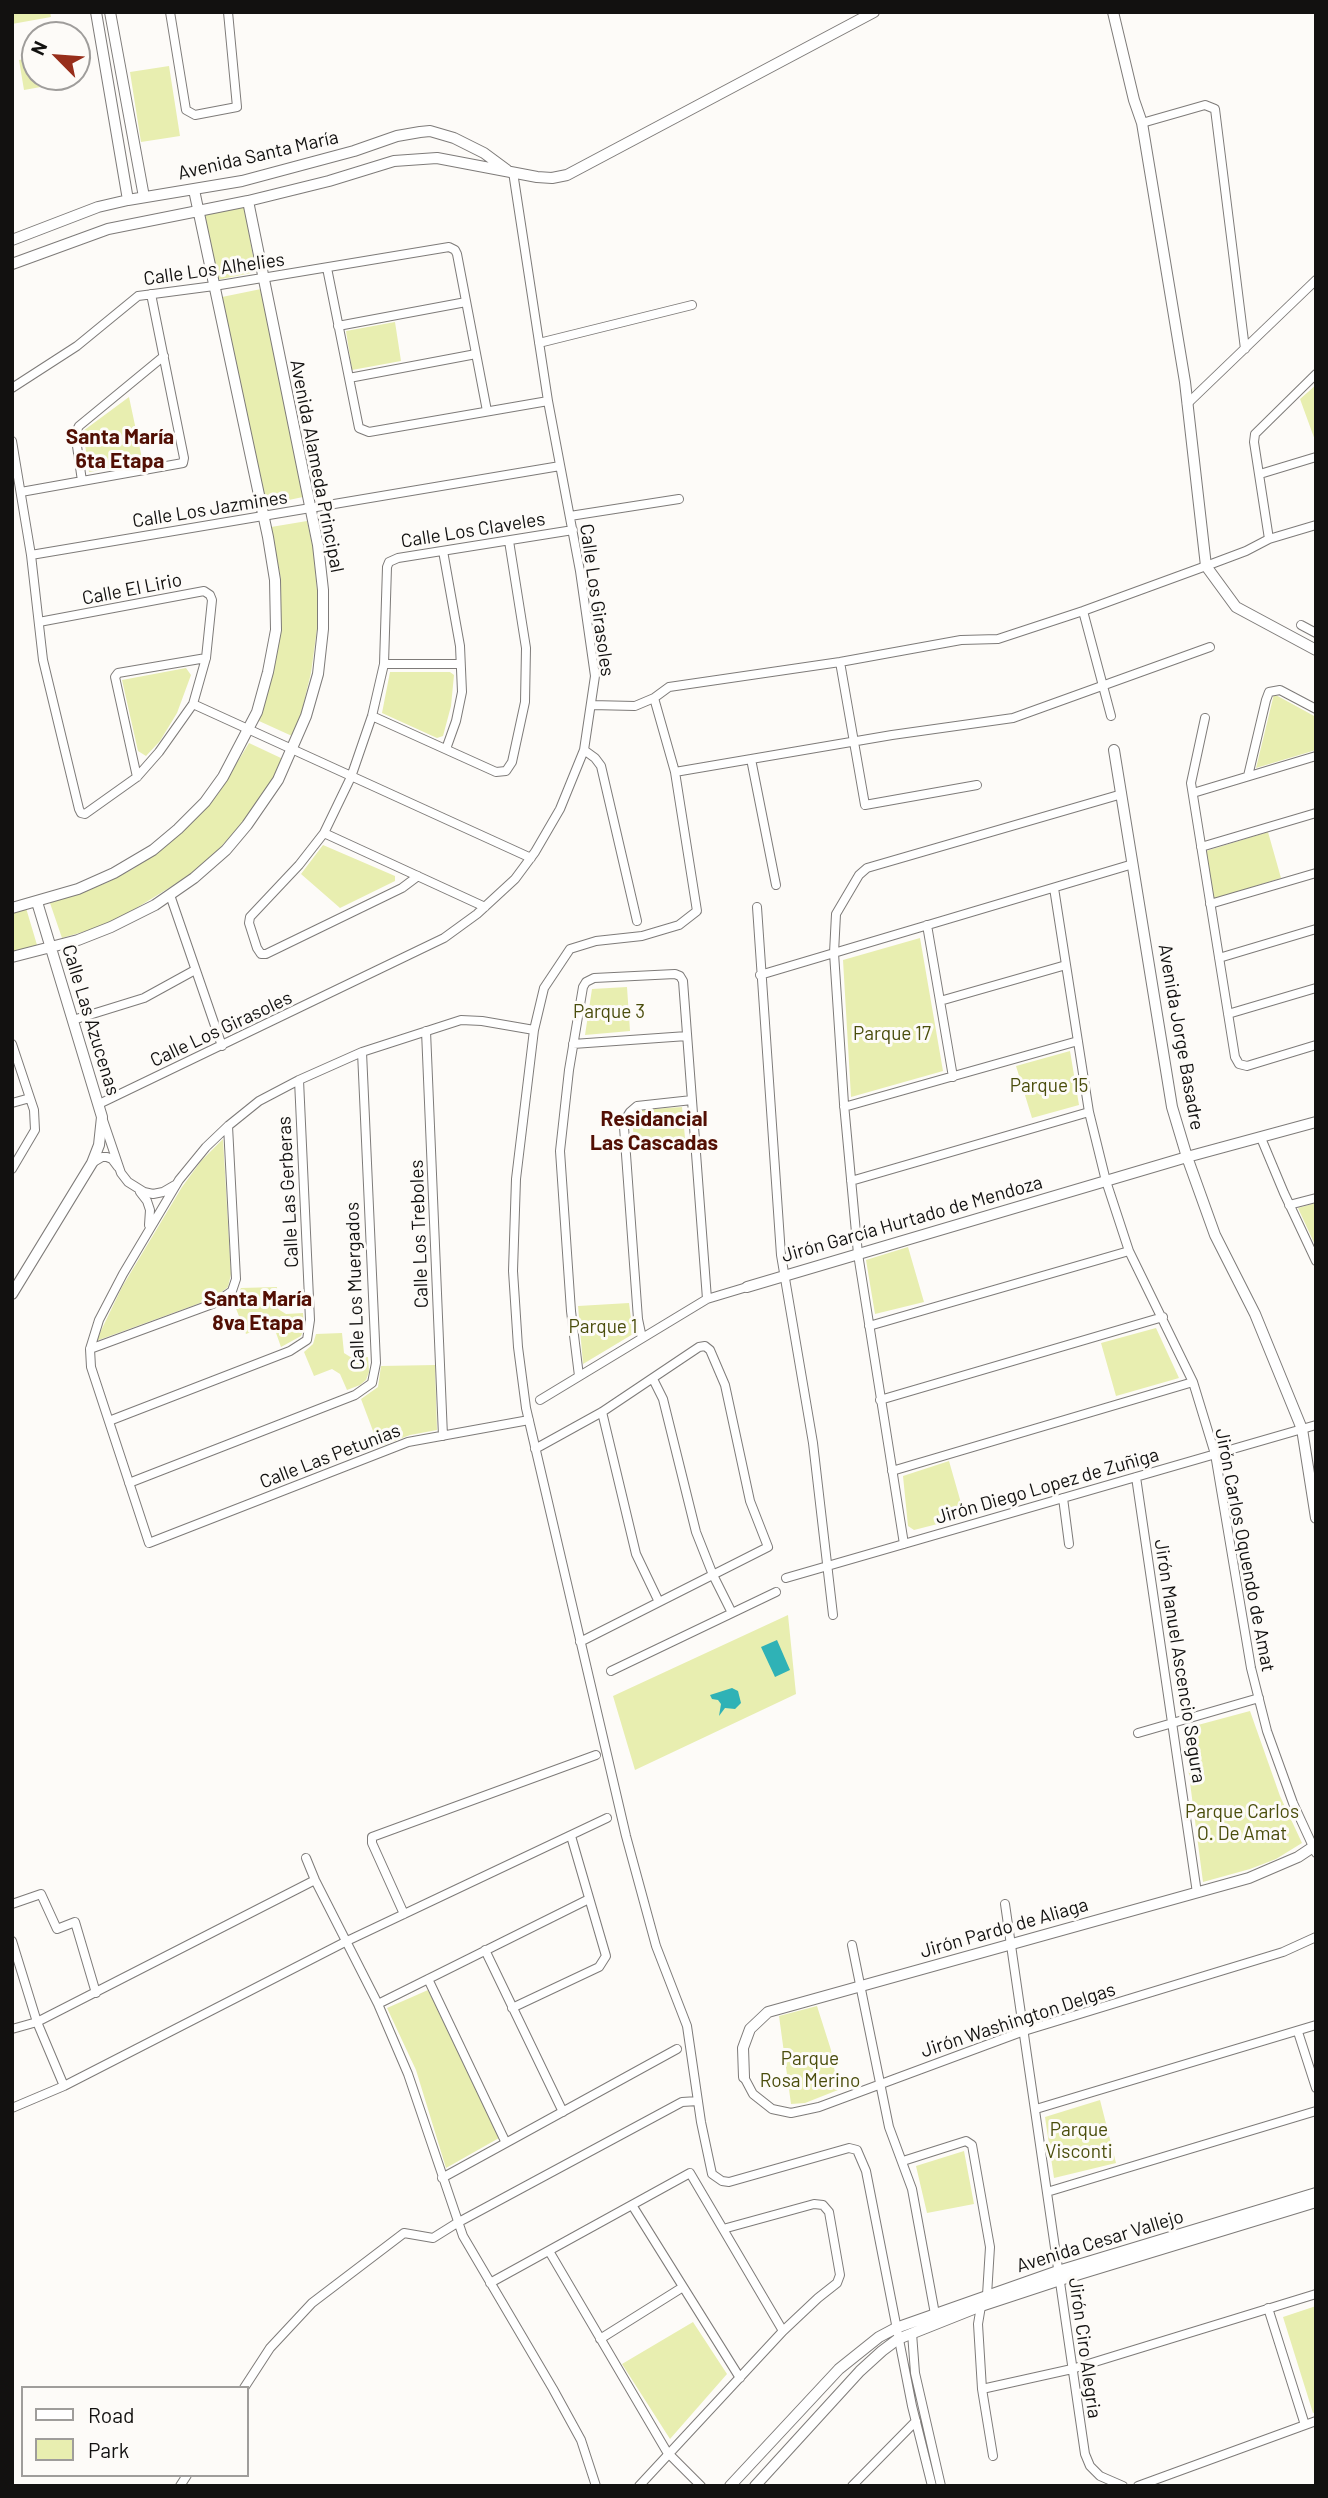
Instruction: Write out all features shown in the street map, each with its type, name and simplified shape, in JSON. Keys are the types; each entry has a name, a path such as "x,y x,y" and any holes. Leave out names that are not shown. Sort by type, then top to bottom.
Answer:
{"street":[{"path":"96,12 128,200"},
{"path":"110,12 144,197"},
{"path":"170,12 186,110 195,115 237,107 228,12"},
{"name":"Avenida Santa María","path":"12,264 108,229 248,201 329,181 377,164 437,158 552,178 580,169 874,12"},
{"path":"1113,12 1142,123 1187,404 1206,566 1236,607 1316,650"},
{"path":"1142,123 1205,105 1215,109 1245,349"},
{"name":"Avenida Santa María","path":"12,240 98,207 242,181 354,151 385,139 420,132 430,131 454,138 484,153 510,171"},
{"name":"Calle Los Girasoles","path":"99,1104 444,939 515,879 531,858 560,809 584,750 595,676 573,530 548,401 510,171"},
{"path":"12,908 78,889 114,873 153,850 205,802 223,776 257,712 268,672 276,630 275,580 194,190"},
{"name":"Avenida Alameda Principal","path":"12,957 78,940 111,927 155,905 202,871 226,850 247,825 278,780 306,716 318,674 323,629 323,590 318,545 248,201"},
{"name":"Calle Los Alhelies","path":"12,388 77,346 138,296 449,247 457,254 466,302"},
{"path":"327,268 359,429 364,431 548,401"},
{"path":"1187,404 1316,280"},
{"path":"21,492 183,463 152,294"},
{"path":"338,326 466,302 486,411"},
{"path":"539,343 692,305"},
{"path":"349,378 476,354"},
{"path":"82,481 76,439 79,426 164,356"},
{"path":"1269,539 1255,434 1316,374"},
{"path":"12,441 39,622"},
{"path":"1260,474 1316,457"},
{"name":"Calle Los Jazmines","path":"31,555 561,466"},
{"path":"570,516 679,499"},
{"path":"591,705 635,706 654,698 669,687 840,662 961,640 998,639 1206,566 1269,539 1316,526"},
{"name":"Calle Los Claveles","path":"418,876 402,888 266,954 261,954 249,923 250,917 299,865 324,833 351,777 372,716 384,664 389,562 398,558 573,530"},
{"path":"372,716 502,773 506,771 512,762 525,702 526,648 509,541"},
{"path":"443,551 460,646 462,692 446,749"},
{"name":"Calle El Lirio","path":"204,592 210,595 212,600 206,659 193,704 159,752 137,777 85,814 81,813 43,660 39,622 204,592"},
{"path":"1083,611 1111,716"},
{"path":"1301,625 1316,633"},
{"path":"675,772 855,741 1013,718 1210,647"},
{"path":"137,777 115,677 118,673 206,659"},
{"path":"840,662 865,805 977,785"},
{"path":"384,664 460,664"},
{"path":"1248,776 1269,692 1280,690 1316,709"},
{"path":"654,698 675,772 697,911 679,925 642,936 596,941 570,949 544,988 534,1030 516,1179 513,1271 518,1347 529,1420 626,1836 656,1946 687,2026 712,2174 729,2182 849,2148 857,2150 866,2171 897,2334 932,2486"},
{"path":"193,704 531,858"},
{"path":"1205,718 1192,772 1193,793 1235,1057 1243,1066 1316,1045"},
{"path":"584,750 601,766 637,921"},
{"name":"Avenida Jorge Basadre","path":"1114,750 1172,1107 1215,1235 1255,1314 1302,1429 1316,1518"},
{"path":"1193,793 1316,756"},
{"path":"751,759 776,886"},
{"path":"904,1544 858,1254 844,1107 834,953 838,908 859,875 867,868 1122,794"},
{"path":"1201,847 1316,813"},
{"path":"324,833 485,906"},
{"path":"760,975 1133,864"},
{"path":"1210,904 1316,873"},
{"name":"Jirón Carlos Oquendo de Amat","path":"1054,888 1089,1112 1106,1181 1129,1251 1192,1382 1215,1454 1251,1668 1267,1731 1288,1791 1315,1849"},
{"path":"170,895 222,1046"},
{"name":"Calle Las Azucenas","path":"12,1294 92,1164 99,1145 103,1117 37,902"},
{"path":"757,906 781,1255 813,1443 833,1615"},
{"path":"927,925 953,1077"},
{"path":"1219,958 1316,929"},
{"path":"940,1000 1066,965"},
{"path":"73,1020 144,998 195,970"},
{"path":"579,1376 571,1311 560,1151 583,987 594,978 680,976 683,981 707,1299"},
{"path":"1228,1014 1316,988"},
{"path":"129,1483 91,1367 90,1349 99,1320 148,1230 179,1180 199,1155 228,1126 259,1101 362,1052 461,1020 534,1030"},
{"name":"Calle Los Treboles","path":"426,1031 443,1436"},
{"path":"573,1044 687,1036"},
{"path":"844,1107 1078,1041"},
{"path":"12,1044 34,1110 35,1130 12,1169"},
{"name":"Calle Los Muergados","path":"129,1483 355,1395 372,1383 376,1368 362,1052"},
{"name":"Calle Las Gerberas","path":"109,1421 290,1351 307,1339 310,1320 299,1080"},
{"path":"12,1103 30,1098"},
{"path":"642,1338 638,1319 625,1120 637,1106 692,1100"},
{"path":"851,1181 1089,1112"},
{"path":"103,1117 121,1173"},
{"name":"Jirón García Hurtado de Mendoza","path":"540,1400 707,1299 1187,1157 1316,1122"},
{"path":"90,1349 215,1303 232,1291 236,1279 228,1126"},
{"path":"1261,1138 1316,1261"},
{"path":"92,1164 97,1159 107,1157 116,1164 147,1201 150,1210 148,1230"},
{"path":"135,1188 144,1192 163,1192 179,1180"},
{"path":"1289,1205 1316,1198"},
{"path":"869,1326 1129,1251"},
{"path":"880,1400 1163,1317"},
{"path":"535,1449 602,1412 699,1347 705,1346 710,1350 725,1385 750,1501 768,1547 580,1642"},
{"path":"653,1379 663,1399 696,1532 732,1613"},
{"path":"892,1471 1192,1382"},
{"path":"602,1412 636,1554 659,1602"},
{"name":"Calle Las Petunias","path":"129,1483 149,1543 408,1442 529,1420"},
{"name":"Jirón Diego Lopez de Zuñiga","path":"786,1578 1316,1425"},
{"name":"Jirón Manuel Ascencio Segura","path":"1136,1477 1197,1892"},
{"path":"1063,1498 1069,1544"},
{"path":"611,1671 776,1592"},
{"path":"1138,1733 1259,1698"},
{"path":"404,1914 372,1843 372,1837 596,1755"},
{"path":"12,2108 64,2086 347,1941 607,1818"},
{"path":"512,2008 599,1967 606,1956 571,1836"},
{"name":"Jirón Pardo de Aliaga","path":"744,2077 743,2048 750,2029 768,2012 1249,1878 1315,1849"},
{"path":"306,1858 378,2004 408,2074 457,2223 581,2440 596,2486"},
{"path":"12,2029 37,2022 96,1993 315,1880"},
{"path":"12,1904 41,1894 57,1929 75,1922 96,1993"},
{"path":"378,2004 589,1899"},
{"name":"Jirón Ciro Alegria","path":"1005,1904 1037,2109 1085,2454 1090,2466 1110,2482 1123,2486"},
{"name":"Jirón Washington Delgas","path":"744,2077 753,2094 772,2109 791,2113 819,2107 1024,2031 1283,1952 1316,1937"},
{"path":"12,1941 37,2022 64,2086"},
{"path":"852,1945 889,2127 912,2189 935,2314"},
{"path":"485,1950 563,2112"},
{"path":"428,1979 506,2143"},
{"path":"1037,2109 1316,2025"},
{"path":"1298,2032 1316,2088"},
{"path":"442,2178 677,2049"},
{"path":"245,2386 270,2348 312,2303 404,2233 433,2238 682,2102 698,2101"},
{"path":"1047,2192 1316,2111"},
{"path":"903,2161 966,2141 972,2145 990,2247 987,2295 981,2306 978,2324 982,2389 992,2456"},
{"path":"491,2283 690,2173 783,2331"},
{"name":"Avenida Cesar Vallejo","path":"897,2334 912,2333 1059,2275 1316,2193"},
{"name":"Avenida Cesar Vallejo","path":"897,2334 935,2314 987,2295 1316,2202"},
{"path":"639,2486 783,2331 837,2283 840,2276 829,2212 823,2205 814,2204 723,2229"},
{"path":"632,2205 740,2378"},
{"path":"549,2251 669,2454 701,2486"},
{"path":"600,2339 683,2287"},
{"path":"982,2389 1072,2370 1316,2294"},
{"path":"1268,2308 1305,2425"},
{"path":"912,2333 915,2372 941,2486"},
{"path":"730,2486 839,2369 879,2337 897,2334"},
{"path":"755,2486 897,2334"},
{"path":"852,2486 916,2421"},
{"path":"1138,2486 1316,2421"}],"green space":[{"path":"12,12 50,12 51,17 12,24"},
{"path":"169,66 180,136 141,142 130,72"},
{"path":"244,207 256,272 217,280 205,215"},
{"path":"261,289 303,497 265,505 222,297"},
{"path":"395,322 401,361 352,370 346,331"},
{"path":"1316,385 1316,443 1300,399"},
{"path":"129,397 143,463 89,472 83,431"},
{"path":"307,521 317,590 317,629 311,673 301,714 292,736 259,721 273,674 281,631 281,580 271,527"},
{"path":"186,668 191,675 177,713 160,741 146,756 138,751 122,680"},
{"path":"390,672 450,672 454,675 451,706 443,736 437,738 382,713"},
{"path":"1274,694 1316,717 1316,750 1256,768"},
{"path":"249,743 283,759 271,783 245,820 218,850 193,873 122,917 62,938 50,903 106,883 133,869 164,847 218,794"},
{"path":"1268,832 1281,878 1214,899 1206,851"},
{"path":"323,845 395,876 395,881 340,908 301,874"},
{"path":"26,908 37,945 12,952 12,912"},
{"name":"Parque 17","path":"920,938 943,1071 851,1097 843,960"},
{"name":"Parque 3","path":"627,987 630,1031 585,1035 592,989"},
{"name":"Parque 15","path":"1070,1051 1079,1105 1032,1118 1016,1066"},
{"path":"682,1107 686,1148 635,1151 632,1118 635,1113 639,1110"},
{"path":"223,1139 231,1274 228,1287 214,1298 96,1341 122,1287 182,1187 201,1161"},
{"path":"1316,1203 1316,1247 1298,1208"},
{"path":"908,1247 924,1302 875,1314 866,1260"},
{"path":"277,1287 278,1309 286,1314 303,1313 304,1328 301,1336 281,1347 275,1330 267,1326 246,1334 233,1301 241,1288"},
{"name":"Parque 1","path":"629,1303 633,1334 583,1364 578,1306"},
{"path":"1156,1328 1179,1378 1116,1396 1101,1343"},
{"path":"342,1333 344,1353 352,1358 368,1357 369,1372 366,1380 347,1390 340,1374 332,1369 314,1376 304,1352 313,1344 316,1334"},
{"path":"435,1365 437,1430 410,1435 379,1447 361,1399 378,1387 381,1366"},
{"path":"949,1461 965,1517 914,1530 908,1526 903,1476"},
{"path":"788,1615 796,1694 635,1770 613,1696"},
{"name":"Parque Carlos O. De Amat","path":"1250,1711 1280,1796 1302,1843 1276,1859 1203,1882 1183,1729"},
{"path":"428,1990 499,2138 446,2168 416,2070 387,2008"},
{"name":"Parque Rosa Merino","path":"817,2006 831,2050 838,2090 805,2103 791,2104 779,2016"},
{"name":"Parque Visconti","path":"1100,2100 1116,2163 1054,2178 1045,2117"},
{"path":"964,2151 974,2204 927,2213 916,2166"},
{"path":"1316,2306 1316,2412 1313,2413 1283,2317"},
{"path":"693,2322 727,2374 670,2439 622,2364"}],"water":[{"path":"777,1640 790,1670 775,1677 761,1647"},
{"path":"732,1688 738,1691 741,1703 735,1709 725,1708 719,1716 721,1704 710,1695"}],"district":[{"name":"Santa María 6ta Etapa","path":"120,449"},
{"name":"Residancial Las Cascadas","path":"654,1131"},
{"name":"Santa María 8va Etapa","path":"258,1311"}]}
